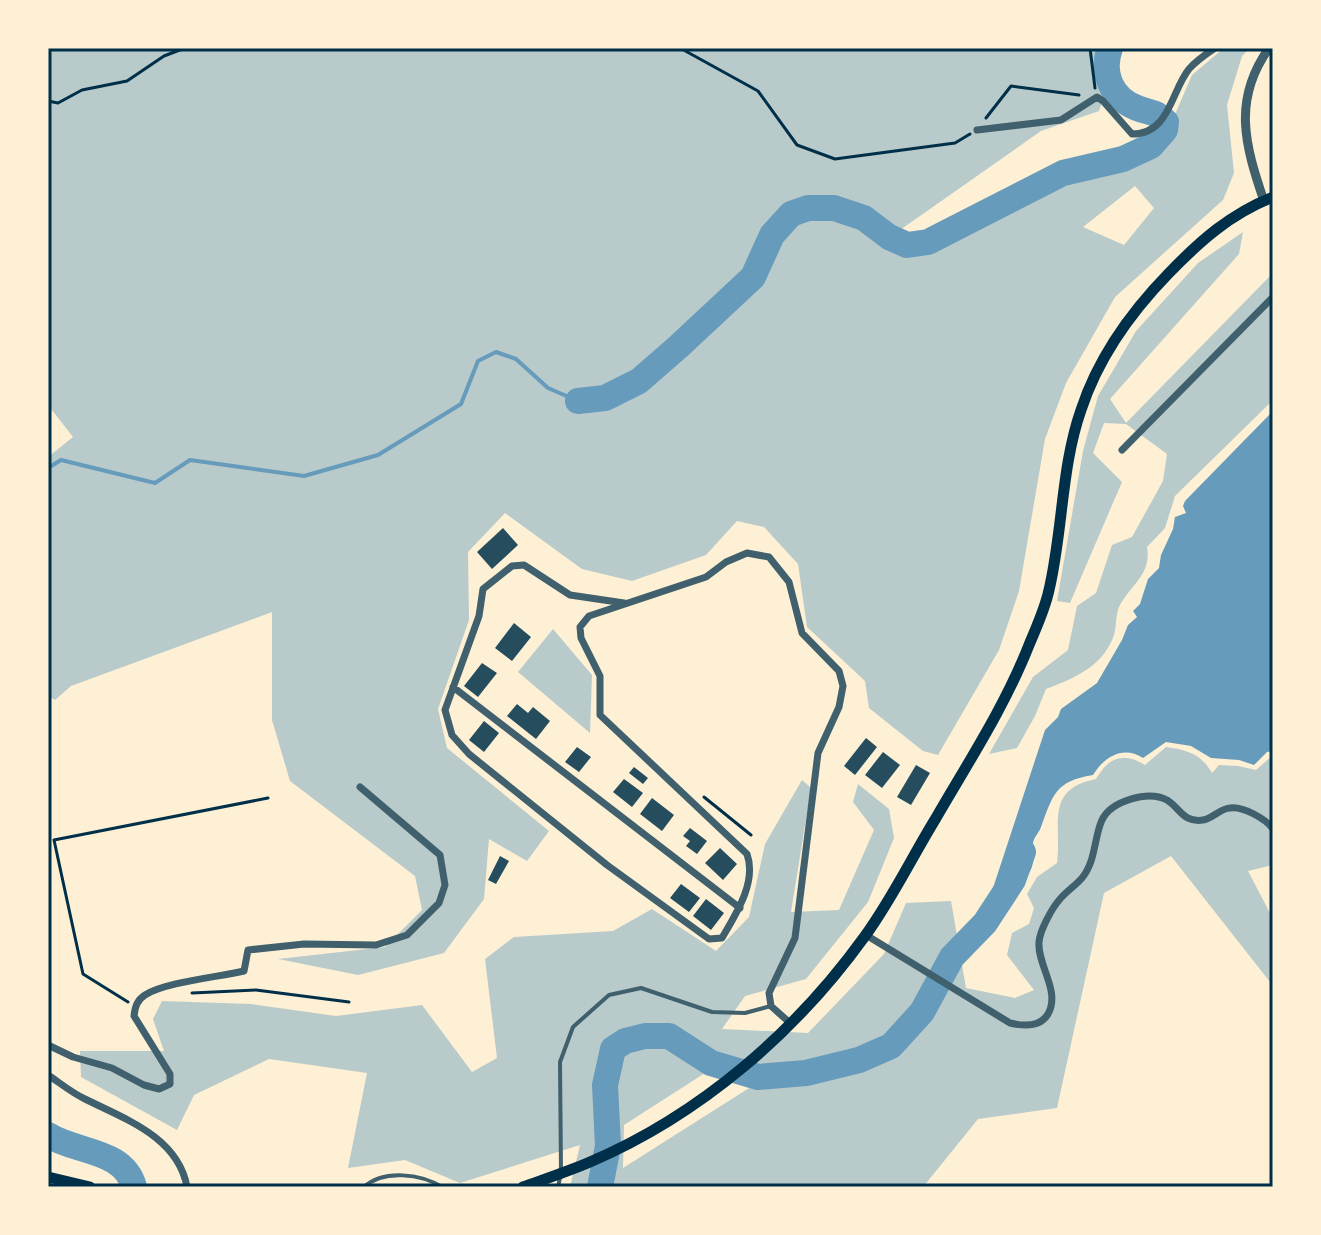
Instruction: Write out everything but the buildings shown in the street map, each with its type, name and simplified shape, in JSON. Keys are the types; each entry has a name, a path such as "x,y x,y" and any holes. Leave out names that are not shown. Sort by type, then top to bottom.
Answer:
{"main road":[{"path":"523,1187 616,1150 703,1097 757,1057 866,935 1002,705 1029,646 1049,592 1080,411 1095,375 1119,333 1150,292 1183,258 1240,211 1268,199"},
{"path":"48,1177 90,1187"}],"street":[{"path":"977,130 1061,120 1097,97 1132,134 1140,134 1155,127 1169,111 1187,71 1215,48"},
{"path":"1268,199 1249,156 1245,100 1251,78 1269,48"},
{"path":"1122,450 1273,297"},
{"path":"624,603 570,595 524,565 512,566 483,589 479,616 445,710 452,735 469,754 607,865 709,939 722,938 740,908 751,867 747,854 600,715 600,676 581,638 580,627 589,616 706,577 726,562 747,553 769,557 789,582 802,633 839,671 843,686 839,707 818,753 795,938 769,993 771,1006 790,1023"},
{"path":"453,687 740,908"},
{"path":"48,1045 159,1089 170,1084 170,1074 134,1016 135,1006 144,995 244,971 248,950 304,944 376,945 407,935 439,903 445,885 440,855 360,787"},
{"path":"866,935 1010,1023 1022,1026 1038,1024 1048,1014 1051,991 1039,939 1058,900 1084,876 1097,845 1101,821 1109,810 1129,799 1153,797 1167,800 1184,817 1203,820 1230,807 1269,823 1273,829"},
{"path":"48,1075 83,1098 135,1122 167,1147 186,1178 187,1187"}],"lane":[{"path":"558,1187 561,1173 560,1062 573,1027 609,995 641,988 712,1012 745,1013 771,1006"},
{"path":"364,1187 372,1180 407,1175 429,1179 442,1187"}],"path":[{"path":"48,101 58,103 82,90 127,81 164,56 185,48"},
{"path":"680,48 758,91 797,145 835,159 955,143 977,130 1011,86 1097,97 1090,48"},
{"path":"135,1006 83,974 54,840 268,798"},
{"path":"192,993 256,990 349,1002"}],"shaded area":[{"path":"48,48 1102,48 1107,88 1099,111 1041,131 900,230 893,241 906,254 1063,179 1140,161 1167,133 1192,75 1224,48 1250,48 1242,56 1227,105 1234,173 1223,200 1115,297 1066,383 1045,439 1019,591 999,650 938,755 923,751 869,708 865,681 807,627 798,564 764,527 737,521 706,555 632,581 582,569 505,513 468,552 469,620 438,709 447,748 549,831 527,861 489,839 484,899 444,953 358,975 278,959 385,947 422,910 415,876 290,781 272,720 272,612 71,686 55,700 48,696 48,457 73,437 48,405","holes":["1135,186 1154,208 1124,245 1083,227"]},
{"path":"1243,232 1239,254 1110,399 1126,423 1273,273 1273,400 1175,496 1165,528 1147,547 1148,557 1143,572 1119,607 1113,638 1102,657 1077,676 1046,689 1017,748 989,754 1033,677 1068,650 1077,606 1096,593 1112,545 1132,537 1163,481 1167,454 1126,424 1104,423 1093,453 1122,482 1070,603 1057,601 1083,451 1098,396 1136,331 1198,263"},
{"path":"553,629 592,675 590,733 518,672"},
{"path":"1166,747 1193,754 1212,773 1219,765 1256,770 1273,755 1273,865 1248,871 1273,919 1273,1054 1270,982 1171,856 1104,893 1057,1108 978,1119 923,1187 570,1187 580,1145 460,1183 405,1160 348,1168 367,1073 269,1059 194,1095 177,1130 81,1077 80,1051 164,1051 153,1019 162,1001 251,1004 336,1016 422,1005 472,1072 497,1058 485,959 514,937 613,931 652,909 716,951 749,917 765,844 802,780 811,788 791,912 839,910 874,830 853,802 858,784 889,809 894,838 868,902 806,979 745,996 722,1029 808,1033 884,954 906,903 951,901 966,988 1015,998 1034,990 1007,955 1012,933 1029,924 1034,908 1027,894 1037,877 1057,863 1062,800 1080,784 1096,779 1106,766 1117,759 1130,758 1145,765","holes":["705,1073 757,1083 623,1168 624,1125"]}],"water":[{"path":"1273,411 1273,751 1267,752 1254,765 1239,760 1211,758 1191,746 1166,742 1143,758 1121,753 1108,758 1093,775 1071,781 1057,791 1034,840 1033,863 1026,877 1015,886 1002,876 993,888 1045,730 1058,717 1061,709 1097,683 1128,625 1137,617 1133,611 1140,604 1148,579 1159,568 1175,517 1186,513 1183,506 1185,501"}],"waterway":[{"path":"578,401 605,398 639,381 678,347 753,277 772,235 791,214 808,208 834,208 864,218 889,237 907,245 928,242 1063,173 1123,159 1151,146 1165,130 1166,122 1156,114 1128,104 1115,91 1110,84 1107,67 1110,48"},
{"path":"48,468 61,460 155,483 190,460 304,476 378,455 461,404 478,361 496,352 516,359 548,388 578,401"},
{"path":"600,1187 608,1146 605,1085 613,1049 625,1041 645,1036 669,1036 711,1063 758,1077 806,1073 859,1060 891,1046 922,1012 952,957 985,923 1013,880 1023,852"},
{"path":"48,1135 120,1165 134,1187"}]}
